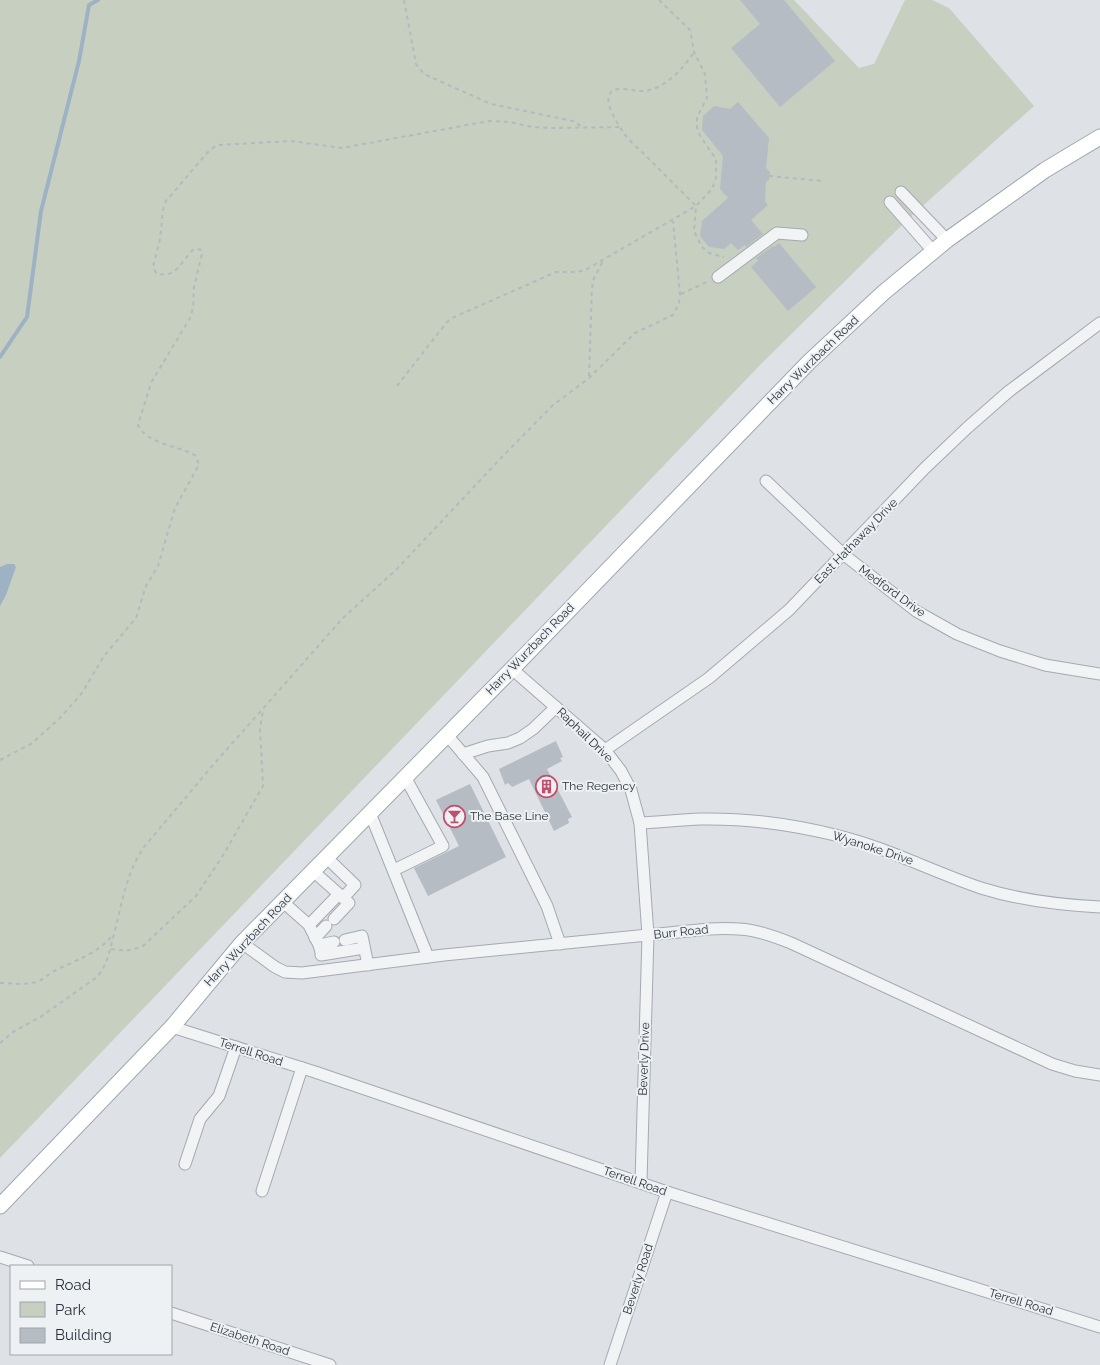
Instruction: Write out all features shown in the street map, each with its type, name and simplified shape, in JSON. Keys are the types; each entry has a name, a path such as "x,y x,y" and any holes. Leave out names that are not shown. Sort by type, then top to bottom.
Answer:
{"main road":[{"name":"Harry Wurzbach Road","path":"0,1206 172,1026 242,943 809,362 883,293 948,240 1045,170 1100,137"}],"street":[{"path":"901,192 948,240"},
{"path":"890,202 934,251"},
{"path":"718,277 778,233 802,235"},
{"name":"East Hathaway Drive","path":"604,750 709,678 790,610 925,468 967,428 1008,392 1100,323"},
{"name":"Medford Drive","path":"766,481 843,554 916,611 957,634 1000,652 1044,665 1100,674"},
{"name":"Raphail Drive","path":"512,668 604,750 621,771 631,790 640,823 648,935"},
{"path":"463,754 488,746 508,743 520,738 556,708"},
{"path":"447,735 483,778 547,906 560,944"},
{"path":"394,870 443,846 405,777"},
{"path":"370,813 428,957"},
{"name":"Wyanoke Drive","path":"640,823 701,819 745,821 838,836 918,863 981,888 1048,902 1100,907"},
{"path":"309,925 355,885 326,857"},
{"path":"313,871 349,903 330,922 319,946"},
{"path":"283,902 309,925 319,946 325,970"},
{"name":"Burr Road","path":"242,943 274,967 285,972 302,973 428,957 648,935 734,928 761,932 791,943 1052,1064 1075,1071 1100,1074"},
{"name":"Beverly Drive","path":"641,1182 648,935"},
{"path":"319,946 362,936 368,964"},
{"path":"319,946 364,948"},
{"name":"Terrell Road","path":"172,1026 302,1068 667,1192 1100,1327"},
{"path":"185,1164 200,1119 219,1096 236,1047"},
{"path":"262,1191 302,1068"},
{"name":"Beverly Road","path":"610,1365 667,1192"},
{"path":"0,1257 25,1265"},
{"name":"Elizabeth Road","path":"172,1313 330,1365"}],"path":[{"path":"404,0 416,64 424,74 491,104 573,121 584,128"},
{"path":"397,386 452,318 556,272 578,272 587,269 673,221 696,206 712,189 716,178 716,159 700,136 697,127 697,117 706,98 707,86 704,74 694,52 690,30 658,0"},
{"path":"694,52 672,77 654,89 647,91 612,90 608,94 608,100 624,134 696,206 694,231 702,247 709,253 740,260"},
{"path":"0,760 31,744 60,718 82,693 101,661 136,618 146,586 158,566 175,508 199,465 196,456 191,452 152,439 142,432 138,425 151,383 190,318 193,308 194,287 202,254 200,250 193,250 177,270 168,274 156,273 153,267 160,239 164,210 172,193 208,152 219,146 291,141 342,148 489,121 510,122 532,127 584,128 620,126"},
{"path":"769,176 823,181"},
{"path":"0,1043 13,1032 42,1016 104,969 134,861 264,707 343,618 396,569 552,406 589,378 635,333 673,315 679,303 680,294 673,221"},
{"path":"589,378 592,288 594,278 605,260"},
{"path":"680,294 718,277"},
{"path":"111,949 122,951 134,950 143,946 196,896 222,857 263,786 260,728 264,707"},
{"path":"0,983 28,984 40,981 54,971 92,954 106,943 114,933"}],"green space":[{"path":"0,0 794,0 859,68 874,64 905,0 932,0 949,8 1034,106 907,220 762,363 0,1158"}],"water":[{"path":"14,564 16,567 0,606 0,567"}],"building":[{"path":"740,0 784,0 835,61 780,107 731,48 760,24"},
{"path":"738,102 769,138 766,168 770,172 769,180 766,182 765,201 768,205 751,220 763,234 746,247 745,245 738,250 731,243 724,249 709,247 700,236 702,221 728,198 720,189 723,156 702,130 703,116 714,106 730,109"},
{"path":"779,243 816,287 788,311 751,267 758,261 756,258"},
{"name":"The Regency","path":"556,741 563,757 560,758 562,761 547,769 572,817 568,819 569,823 554,831 529,779 512,787 508,783 505,785 499,769"},
{"path":"470,784 506,857 428,896 414,868 459,846 436,800"}],"waterway":[{"path":"0,357 27,317 41,211 79,61 89,5 98,0"}],"place":[{"name":"The Regency","path":"546,786"},
{"name":"The Base Line","path":"454,816"}]}
